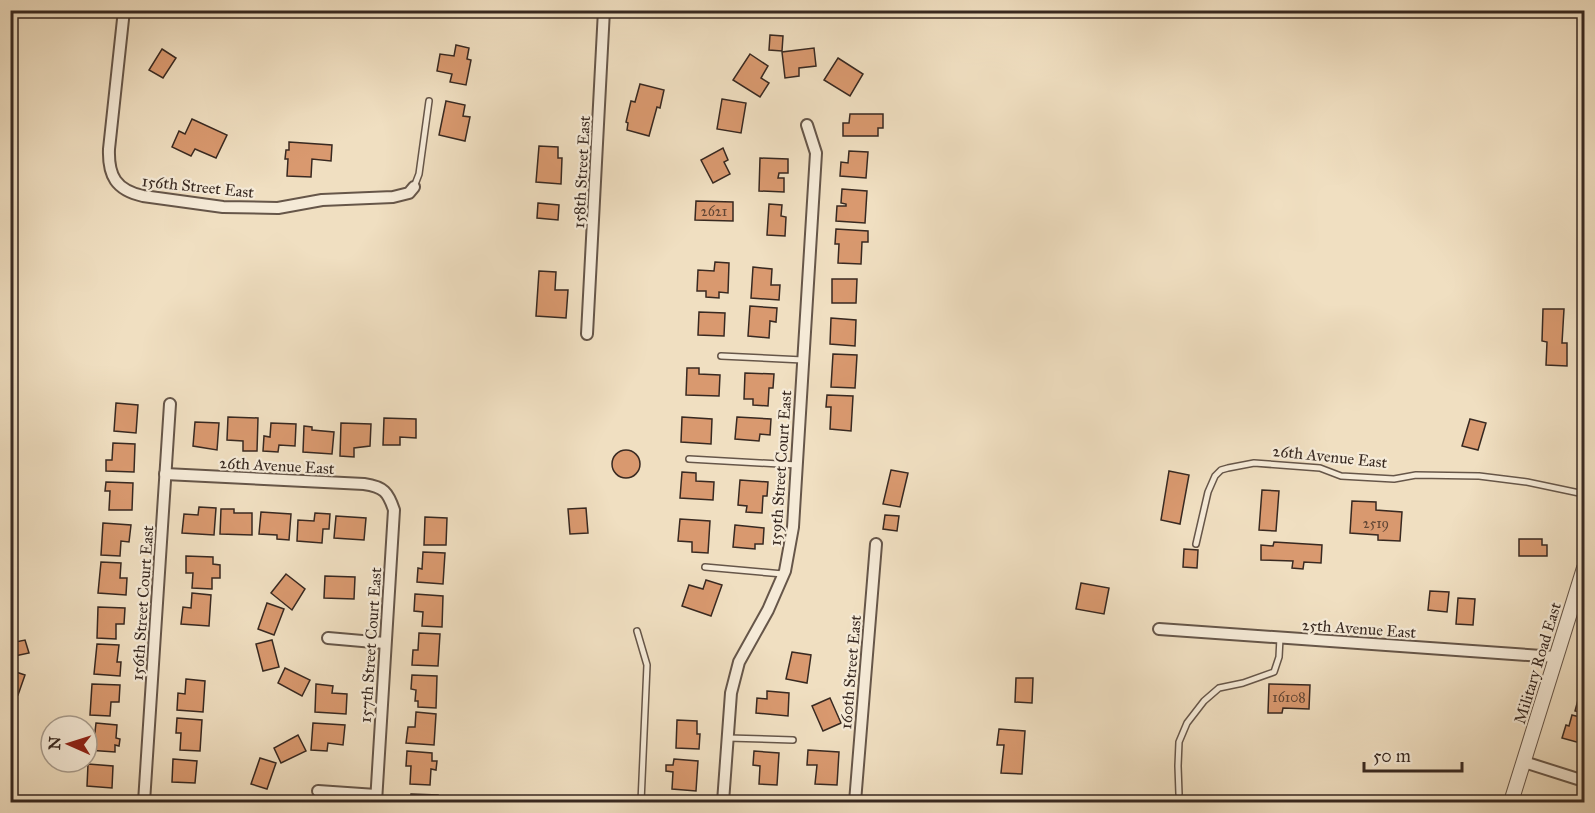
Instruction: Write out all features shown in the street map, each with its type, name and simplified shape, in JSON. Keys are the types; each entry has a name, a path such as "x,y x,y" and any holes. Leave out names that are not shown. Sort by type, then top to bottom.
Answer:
{"street":[{"name":"156th Street East","path":"124,10 109,149 110,171 119,185 134,194 143,196 223,207 278,208 322,200 393,197 409,193 414,187"},
{"name":"158th Street East","path":"587,334 604,10"},
{"name":"159th Street Court East","path":"723,802 731,693 739,662 768,609 783,574 792,536 816,153 807,125"},
{"name":"156th Street Court East","path":"144,802 170,404"},
{"name":"26th Avenue East","path":"165,474 364,484 375,485 385,492"},
{"name":"157th Street Court East","path":"376,799 394,510 385,492"},
{"name":"160th Street East","path":"855,802 876,544"},
{"name":"Military Road East","path":"1511,802 1584,568"},
{"name":"25th Avenue East","path":"1159,629 1556,657"},
{"path":"328,638 385,643"},
{"path":"1524,762 1584,781"},
{"path":"318,791 376,799"}],"lane":[{"path":"414,187 419,174 429,101"},
{"path":"721,356 803,360"},
{"path":"689,459 797,465"},
{"name":"26th Avenue East","path":"1196,544 1208,492 1215,476 1221,470 1254,463 1320,468 1341,476 1394,479 1416,475 1479,476 1527,482 1584,494"},
{"path":"705,567 783,574"},
{"path":"637,631 647,665 641,802"},
{"path":"1179,794 1179,742 1187,723 1204,701 1220,688 1274,672 1279,657 1280,638"},
{"path":"727,738 793,740"}],"building":[{"path":"770,35 783,36 782,51 769,50"},
{"path":"456,45 469,48 467,59 471,60 466,85 450,82 452,74 437,71 440,54 454,56"},
{"path":"814,48 816,66 799,68 799,76 785,78 782,52"},
{"path":"162,49 176,58 163,78 149,70"},
{"path":"750,54 768,66 761,78 769,83 760,97 733,80"},
{"path":"838,58 863,74 850,96 824,80"},
{"path":"640,84 664,90 649,136 627,130 628,123 626,122 631,101 635,102"},
{"path":"722,99 746,103 741,133 717,129"},
{"path":"446,101 465,105 463,116 470,117 465,141 439,135"},
{"path":"850,114 883,114 883,128 878,128 878,136 843,136 843,123 849,123"},
{"path":"192,119 227,135 216,158 195,149 191,156 172,147 179,131 185,134"},
{"path":"289,142 332,145 331,161 312,159 311,177 287,176 288,159 285,159 286,150 289,150"},
{"path":"539,146 558,147 558,158 562,158 561,184 536,182"},
{"path":"723,148 728,160 724,162 730,174 713,183 701,160"},
{"path":"849,151 868,152 866,178 840,176 841,162 848,163"},
{"path":"760,158 788,159 788,173 779,173 778,178 784,178 784,192 759,191"},
{"path":"842,189 867,191 865,223 836,221 837,206 846,206 841,203"},
{"path":"696,201 733,202 733,221 695,220"},
{"path":"538,203 559,205 558,220 537,218"},
{"path":"769,204 782,205 781,216 786,217 785,236 767,235"},
{"path":"836,229 868,231 868,242 862,242 861,264 838,263 839,244 835,244"},
{"path":"715,262 729,263 728,293 719,292 719,298 706,297 706,291 697,291 698,270 714,271"},
{"path":"753,267 772,269 771,285 780,285 779,300 751,298"},
{"path":"539,271 556,272 555,290 568,290 566,318 536,316"},
{"path":"832,279 857,279 856,303 832,303"},
{"path":"750,306 777,308 776,322 770,321 769,338 748,336"},
{"path":"1543,309 1564,309 1562,343 1567,343 1567,366 1546,365 1547,342 1542,341"},
{"path":"699,312 725,313 724,336 698,335"},
{"path":"831,318 856,320 855,346 830,344"},
{"path":"833,354 857,355 855,388 831,387"},
{"path":"687,368 699,368 699,374 720,375 719,396 686,395"},
{"path":"745,373 774,374 773,388 769,388 768,406 753,405 753,399 744,399"},
{"path":"827,395 853,396 851,431 830,429 831,407 826,407"},
{"path":"116,403 138,405 136,433 114,431"},
{"path":"228,417 258,418 257,451 243,451 243,441 227,440"},
{"path":"682,417 712,419 711,444 681,442"},
{"path":"737,417 771,419 770,435 760,434 759,441 735,439"},
{"path":"384,418 416,419 416,438 400,437 400,445 383,445"},
{"path":"1470,419 1486,423 1478,450 1462,446"},
{"path":"195,422 219,423 217,450 193,446"},
{"path":"271,423 296,424 295,446 279,445 278,452 263,451 264,436 270,437"},
{"path":"341,423 371,424 370,446 354,448 354,457 340,456"},
{"path":"304,426 312,427 312,430 334,432 332,454 303,452"},
{"path":"113,443 135,444 134,472 106,471 106,460 112,460"},
{"path":"626,450 636,454 640,464 636,474 626,478 616,474 612,464 616,454"},
{"path":"891,470 908,473 900,507 883,504"},
{"path":"1169,471 1189,475 1180,524 1161,520"},
{"path":"682,472 696,473 696,481 714,482 713,500 680,498"},
{"path":"740,480 768,482 767,496 763,496 762,513 746,512 747,506 738,505"},
{"path":"106,482 133,483 132,510 109,510 110,491 105,491"},
{"path":"1262,490 1279,491 1276,531 1259,530"},
{"path":"1352,501 1376,502 1376,510 1402,512 1400,541 1378,540 1378,535 1350,533"},
{"path":"199,507 216,508 214,535 182,533 184,514 198,515"},
{"path":"586,508 588,533 570,534 568,509"},
{"path":"221,509 234,509 234,513 252,513 252,535 220,534"},
{"path":"261,512 291,514 289,540 277,539 277,535 259,534"},
{"path":"315,513 330,514 329,529 323,529 322,543 297,541 298,520 314,521"},
{"path":"885,515 899,516 897,531 883,529"},
{"path":"336,516 366,518 364,540 334,538"},
{"path":"425,517 447,518 446,545 424,545"},
{"path":"680,519 710,521 708,553 692,552 692,542 678,541"},
{"path":"103,523 131,525 129,542 121,541 120,556 101,555"},
{"path":"735,525 764,528 763,544 755,544 755,549 733,547"},
{"path":"1519,539 1542,539 1542,545 1547,545 1547,556 1519,556"},
{"path":"1274,542 1322,545 1321,563 1304,562 1303,569 1292,568 1293,561 1261,560 1261,545 1273,546"},
{"path":"1184,549 1198,550 1197,568 1183,567"},
{"path":"423,552 445,553 443,584 417,582 418,568 422,569"},
{"path":"186,556 213,557 213,564 220,565 220,578 212,578 212,589 192,588 193,573 186,573"},
{"path":"101,562 121,563 120,578 127,578 126,595 98,593"},
{"path":"286,574 305,589 292,610 271,593"},
{"path":"325,576 355,577 354,599 324,598"},
{"path":"706,580 722,585 711,616 682,606 689,585 703,589"},
{"path":"1081,583 1109,588 1104,614 1076,609"},
{"path":"1430,591 1449,592 1447,612 1428,610"},
{"path":"192,593 211,595 209,626 181,624 183,607 191,608"},
{"path":"415,594 443,596 442,627 422,626 423,612 414,611"},
{"path":"1458,598 1475,599 1473,625 1456,624"},
{"path":"267,603 284,609 274,635 258,629"},
{"path":"98,607 125,608 124,624 116,624 116,639 97,638"},
{"path":"419,633 440,634 438,666 412,665 413,650 418,650"},
{"path":"25,640 29,653 10,657 10,643"},
{"path":"272,640 279,667 263,671 256,644"},
{"path":"97,644 119,645 117,662 121,662 120,676 94,674"},
{"path":"792,652 811,655 807,683 786,679"},
{"path":"285,668 310,680 302,696 278,683"},
{"path":"10,670 25,675 18,695 10,692"},
{"path":"412,675 437,676 436,708 418,707 418,701 415,701 416,690 411,689"},
{"path":"1016,678 1033,678 1032,703 1015,702"},
{"path":"186,679 205,681 203,712 177,710 178,693 185,694"},
{"path":"92,684 120,685 119,702 111,702 110,716 90,714"},
{"path":"316,684 333,686 332,693 347,694 346,714 315,712"},
{"path":"1269,684 1310,685 1309,709 1283,708 1282,713 1268,713"},
{"path":"1581,689 1584,690 1584,713 1575,711"},
{"path":"767,691 789,693 788,716 756,713 757,698 767,699"},
{"path":"830,698 841,723 823,731 812,706"},
{"path":"416,712 436,714 434,745 406,743 408,727 415,727"},
{"path":"1572,715 1584,718 1584,744 1562,738"},
{"path":"177,718 202,720 200,751 180,750 181,733 176,733"},
{"path":"677,720 697,721 697,734 700,734 699,749 676,748"},
{"path":"99,723 117,725 116,738 120,739 119,746 115,745 115,752 99,751"},
{"path":"313,723 345,725 343,745 328,743 327,751 311,750"},
{"path":"999,729 1025,731 1022,774 1001,773 1004,745 997,745"},
{"path":"298,735 306,751 281,763 274,748"},
{"path":"808,750 839,752 837,785 815,784 817,765 807,765"},
{"path":"407,751 432,753 432,761 437,761 436,770 431,769 430,785 410,784 411,766 406,766"},
{"path":"754,751 779,753 777,785 759,784 760,766 753,765"},
{"path":"260,758 276,763 267,789 251,784"},
{"path":"173,759 197,761 195,783 172,782"},
{"path":"674,759 698,761 696,791 672,789 673,772 666,771 666,765 673,765"},
{"path":"99,765 113,766 112,788 87,786 88,774 99,774"},
{"path":"411,794 438,795 437,802 410,802"},
{"path":"173,796 194,797 194,802 172,802"}]}
